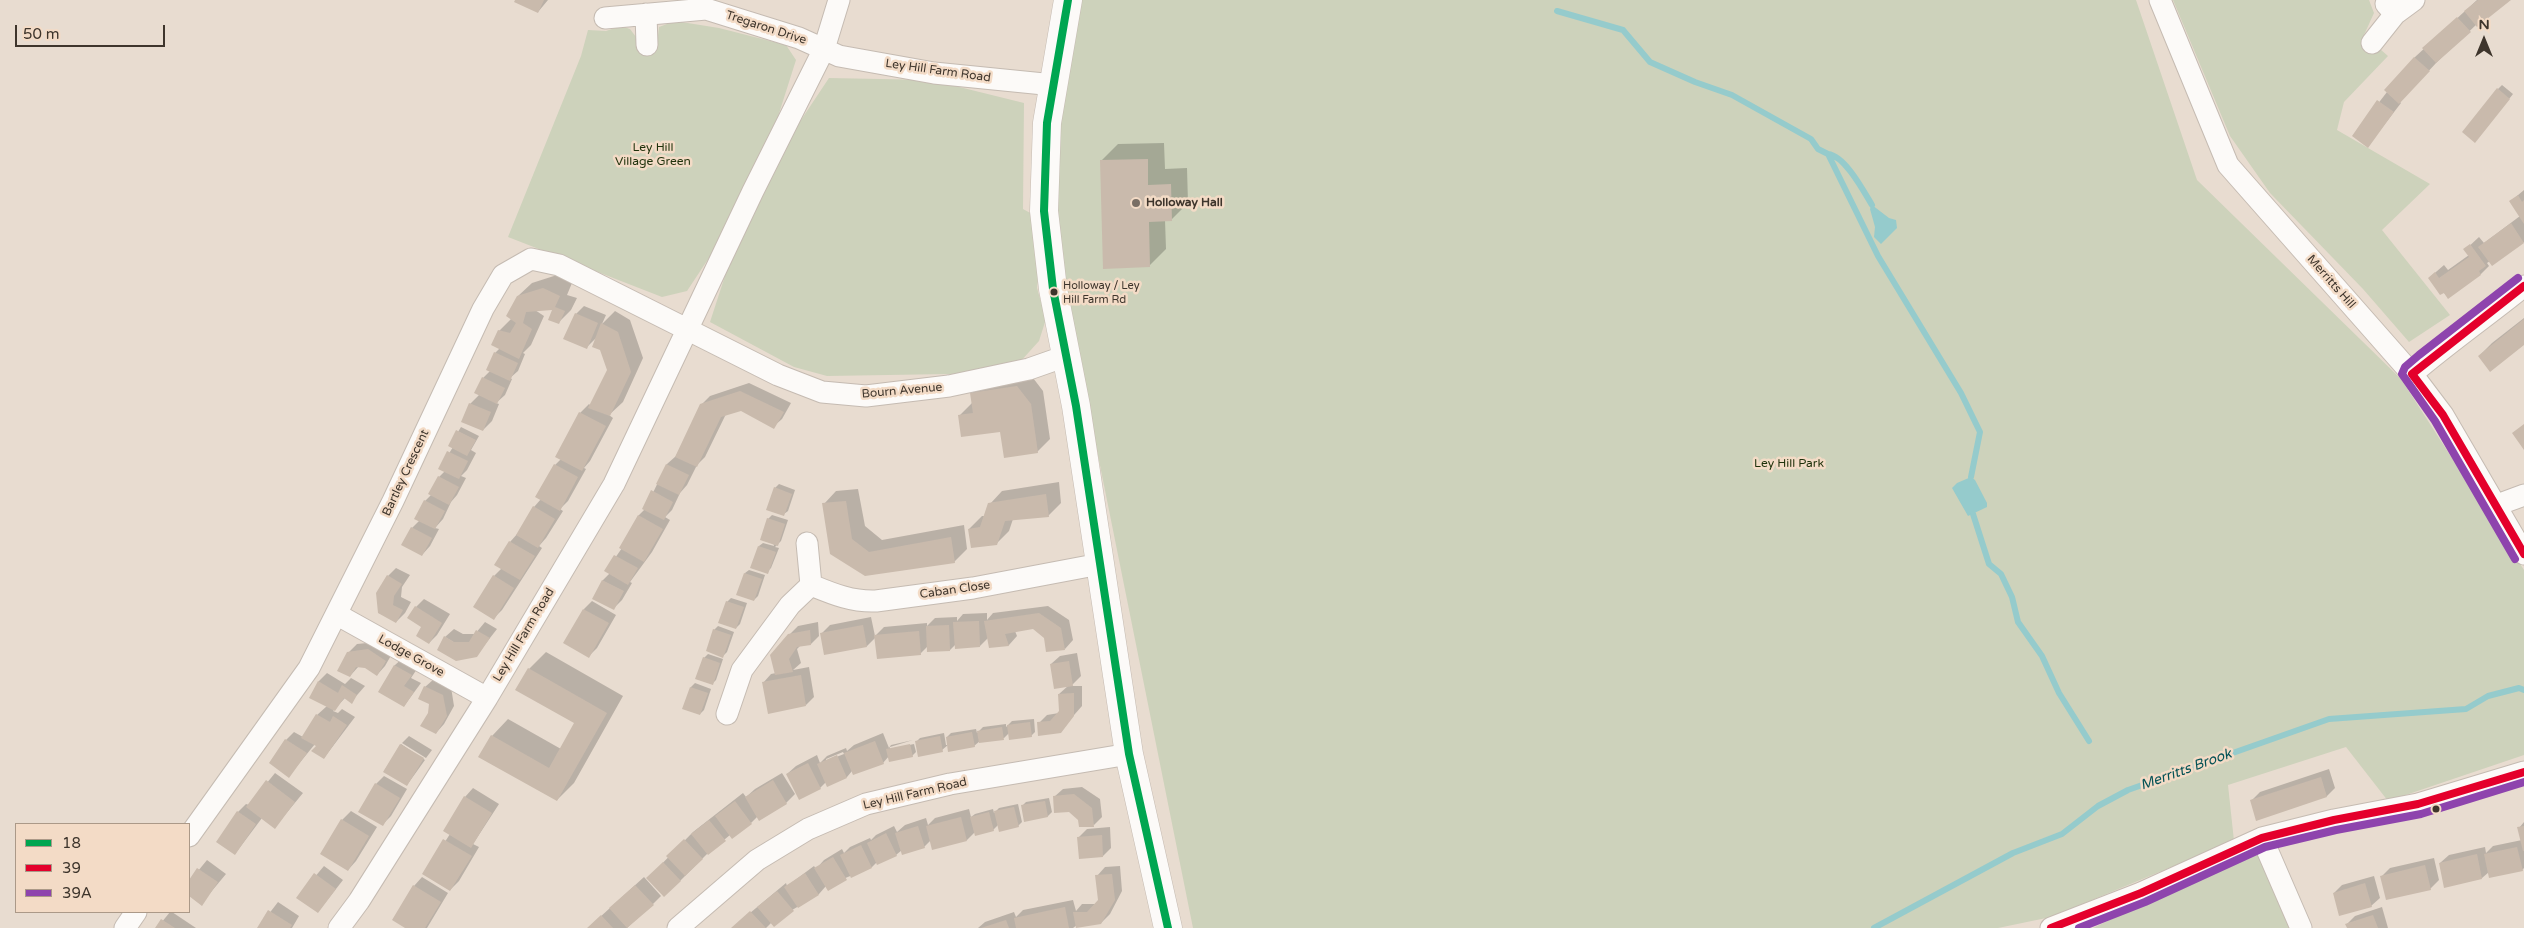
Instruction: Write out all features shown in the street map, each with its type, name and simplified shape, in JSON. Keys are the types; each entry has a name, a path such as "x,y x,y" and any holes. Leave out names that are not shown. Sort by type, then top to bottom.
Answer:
{"street":[{"name":"Ley Hill Farm Road","path":"339,928 359,901 486,698 614,484 687,329 824,49 834,22 839,0"},
{"path":"1068,0 1046,122 1044,211 1053,289 1066,356 1100,564 1129,754 1168,928"},
{"name":"Merritts Hill","path":"2160,0 2228,165 2412,374 2443,415 2524,554"},
{"path":"2372,43 2391,9 2414,0"},
{"name":"Tregaron Drive","path":"605,18 706,9 754,22 824,49"},
{"path":"646,14 647,45"},
{"name":"Ley Hill Farm Road","path":"824,49 839,56 934,73 1054,85"},
{"name":"Bartley Crescent","path":"190,835 309,668 393,502 483,309 503,275 531,259 559,265 687,329"},
{"path":"2412,374 2443,347 2478,323 2524,286"},
{"name":"Bourn Avenue","path":"687,329 778,375 822,392 866,396 949,386 1028,369 1066,356"},
{"path":"2497,505 2524,495"},
{"path":"727,714 742,670 790,605 811,584 807,543"},
{"name":"Caban Close","path":"811,584 842,598 862,602 974,588 1100,564"},
{"name":"Lodge Grove","path":"336,614 486,698"},
{"name":"Ley Hill Farm Road","path":"678,928 757,860 808,829 866,804 950,784 1129,754"},
{"path":"2051,928 2132,896 2262,838 2334,820 2418,804 2524,772"},
{"path":"2262,838 2300,928"},
{"path":"125,928 135,913"}],"green space":[{"name":"Ley Hill Park","path":"1081,0 2136,0 2197,180 2401,379 2524,570 2524,755 2388,801 2346,747 2228,785 2234,841 2051,917 1998,928 1193,928 1077,351 1054,209 1058,113"},
{"path":"2173,0 2369,0 2374,13 2364,35 2388,56 2344,102 2337,130 2430,184 2382,230 2450,315 2409,342 2363,289 2270,193 2230,136"},
{"name":"Ley Hill Village Green","path":"675,21 719,28 786,45 796,60 755,189 829,78 931,80 1024,103 1023,209 1045,221 1037,288 1046,319 1039,341 1010,373 827,376 794,367 710,322 752,193 687,291 662,297 508,237 581,56 588,30 606,31 621,26 630,29 636,37 638,50 656,51 659,27"},
{"path":"2258,849 2293,928 2093,928"}],"water":[{"path":"1872,205 1889,218 1896,220 1897,228 1881,244 1874,237 1875,227 1870,209"},
{"path":"1971,477 1975,480 1987,503 1987,507 1968,516 1952,488 1957,483"}],"building":[{"path":"515,0 544,0 538,13 514,2"},
{"path":"2478,0 2511,0 2477,27 2464,11"},
{"path":"2457,17 2471,32 2436,63 2422,48"},
{"path":"2414,57 2430,71 2399,104 2384,90"},
{"path":"2497,88 2510,99 2475,143 2462,132"},
{"path":"2377,100 2394,112 2368,148 2352,136"},
{"name":"Holloway Hall","path":"1148,159 1148,185 1171,184 1172,221 1149,222 1150,267 1103,269 1100,160"},
{"path":"2518,195 2522,202 2524,200 2524,224 2509,201"},
{"path":"2511,223 2524,243 2492,266 2478,247"},
{"path":"2470,244 2486,266 2479,271 2481,275 2448,299 2444,293 2440,295 2428,278 2435,272 2439,278 2469,257 2463,249"},
{"path":"543,288 560,296 555,307 565,311 559,324 548,320 552,310 526,312 523,323 532,329 519,359 491,345 498,330 510,333 516,323 506,316 517,296"},
{"path":"575,313 598,323 587,349 563,339"},
{"path":"2524,319 2524,345 2490,372 2478,356"},
{"path":"601,323 618,332 631,372 610,416 588,408 607,370 600,350 592,347"},
{"path":"494,352 518,363 510,381 486,370"},
{"path":"482,377 505,388 497,404 474,393"},
{"path":"1017,386 1031,404 1038,453 1004,458 1000,432 961,437 958,415 973,413 970,393"},
{"path":"740,391 784,412 774,429 741,411 721,417 697,467 675,457 700,404"},
{"path":"469,403 491,412 483,431 461,422"},
{"path":"579,412 606,426 582,471 555,457"},
{"path":"2524,424 2524,450 2512,433"},
{"path":"456,430 476,440 467,456 448,446"},
{"path":"447,451 468,461 459,479 438,469"},
{"path":"554,464 578,477 560,511 535,497"},
{"path":"666,464 689,475 679,495 656,484"},
{"path":"438,476 459,487 449,505 428,494"},
{"path":"774,487 792,494 784,516 766,510"},
{"path":"651,490 673,502 664,520 642,509"},
{"path":"1046,494 1049,517 1005,521 997,545 971,548 968,529 980,527 988,503"},
{"path":"424,500 445,511 435,529 414,519"},
{"path":"846,501 852,539 869,552 951,537 955,563 865,576 830,554 822,503"},
{"path":"533,506 555,519 538,548 516,535"},
{"path":"638,515 663,529 644,562 619,548"},
{"path":"767,518 785,524 778,546 760,540"},
{"path":"411,527 432,538 422,556 401,545"},
{"path":"509,541 535,556 520,580 494,565"},
{"path":"758,546 776,552 768,574 750,568"},
{"path":"614,555 638,568 628,585 604,571"},
{"path":"744,573 762,579 754,601 736,595"},
{"path":"387,575 402,584 394,596 393,605 403,610 396,623 378,613 376,593"},
{"path":"493,575 514,588 494,620 473,607"},
{"path":"602,580 624,591 614,610 592,599"},
{"path":"726,601 744,607 736,629 718,623"},
{"path":"415,606 442,623 429,644 416,636 421,627 407,618"},
{"path":"583,609 609,623 589,658 563,643"},
{"path":"1039,613 1061,628 1065,650 1046,652 1044,638 1033,629 1005,634 1009,646 989,648 984,621"},
{"path":"979,621 980,647 955,649 953,622"},
{"path":"863,625 867,647 824,655 820,633"},
{"path":"949,625 950,651 927,652 926,626"},
{"path":"713,629 731,635 723,658 706,651"},
{"path":"476,630 490,638 477,657 456,661 437,650 444,636 454,642 469,642"},
{"path":"810,630 811,645 797,647 789,659 793,672 775,675 770,655 788,634"},
{"path":"919,631 921,655 877,659 874,635"},
{"path":"368,649 386,661 377,676 365,668 356,667 350,677 337,671 347,652"},
{"path":"703,657 720,663 713,685 695,679"},
{"path":"1069,661 1073,686 1054,689 1050,664"},
{"path":"394,665 412,675 404,686 414,692 404,707 378,692"},
{"path":"528,668 607,713 557,801 478,757 491,735 549,768 574,723 515,690"},
{"path":"801,675 806,706 768,714 762,682"},
{"path":"318,681 338,693 342,685 357,695 352,704 344,698 335,711 309,698"},
{"path":"424,686 443,695 447,716 436,734 420,726 428,713 429,704 418,699"},
{"path":"690,687 708,693 700,715 682,709"},
{"path":"1074,693 1074,716 1061,733 1038,736 1037,722 1050,721 1059,711 1058,694"},
{"path":"316,714 330,722 333,716 347,725 324,759 311,751 316,746 301,738"},
{"path":"1030,722 1032,737 1009,740 1007,725"},
{"path":"1002,727 1004,740 979,743 977,731"},
{"path":"972,732 975,747 948,752 946,737"},
{"path":"940,736 943,752 918,757 915,741"},
{"path":"285,739 307,753 289,778 269,763"},
{"path":"875,741 884,764 853,775 844,753"},
{"path":"400,744 424,758 407,786 383,772"},
{"path":"910,744 913,757 889,762 886,749"},
{"path":"837,755 847,778 827,787 817,764"},
{"path":"808,763 821,789 799,800 786,774"},
{"path":"2321,777 2327,797 2256,821 2250,800"},
{"path":"266,780 295,802 275,829 246,807"},
{"path":"773,780 787,804 759,821 745,797"},
{"path":"375,783 400,798 383,826 358,812"},
{"path":"1074,794 1092,808 1094,827 1079,827 1078,820 1069,812 1054,813 1053,796"},
{"path":"464,796 492,813 471,848 443,831"},
{"path":"735,801 752,824 732,839 715,816"},
{"path":"1045,801 1048,817 1024,822 1021,805"},
{"path":"1014,807 1019,827 999,832 994,811"},
{"path":"237,811 256,824 235,855 216,842"},
{"path":"989,812 994,831 975,836 970,817"},
{"path":"961,817 967,841 932,850 926,826"},
{"path":"341,819 369,836 348,871 320,854"},
{"path":"709,820 726,841 708,855 691,834"},
{"path":"918,826 925,848 902,855 895,833"},
{"path":"2524,826 2524,851 2523,851 2517,827"},
{"path":"886,833 897,856 877,865 867,843"},
{"path":"1102,835 1103,857 1079,859 1077,837"},
{"path":"443,839 472,856 450,891 422,874"},
{"path":"684,839 703,859 685,876 666,856"},
{"path":"861,845 872,868 851,878 840,855"},
{"path":"2517,847 2523,871 2489,878 2484,854"},
{"path":"2477,854 2482,879 2444,888 2439,863"},
{"path":"833,857 847,880 828,891 814,868"},
{"path":"663,862 681,881 664,897 646,878"},
{"path":"2425,865 2431,890 2386,900 2380,876"},
{"path":"197,868 218,882 202,906 190,897 190,878"},
{"path":"314,873 336,889 318,913 296,898"},
{"path":"805,873 819,895 798,908 784,887"},
{"path":"1112,874 1115,900 1101,924 1076,928 1073,912 1087,912 1098,900 1095,875"},
{"path":"2365,883 2372,907 2339,916 2333,893"},
{"path":"413,885 441,902 425,928 405,928 392,920"},
{"path":"635,885 654,905 627,928 609,908"},
{"path":"777,891 794,911 774,927 757,907"},
{"path":"1065,907 1069,928 1016,928 1014,918"},
{"path":"268,910 292,925 290,928 257,928"},
{"path":"750,911 766,928 731,928"},
{"path":"601,915 613,928 587,928"},
{"path":"2373,915 2378,928 2347,928 2345,924"},
{"path":"161,919 175,928 155,928"},
{"path":"1006,920 1009,928 981,928"}],"waterway":[{"path":"1557,11 1623,30 1650,62 1695,82 1732,95 1811,139 1818,149 1828,154 1878,256 1961,393 1980,432 1971,477"},
{"path":"1828,154 1834,156 1847,167 1872,205"},
{"path":"1973,514 1989,564 2001,574 2012,597 2018,622 2042,656 2059,693 2089,741"},
{"name":"Merritts Brook","path":"1874,928 2013,853 2062,834 2098,806 2128,790 2329,719 2466,709 2488,696 2519,688 2524,690"}],"transit line":[{"name":"18","path":"1068,0 1047,123 1044,211 1053,289 1076,406 1129,754 1168,928"},
{"name":"39A","path":"2515,559 2435,421 2402,374 2405,367 2419,355 2518,278"},
{"name":"39","path":"2524,286 2412,374 2443,415 2524,554"},
{"name":"39","path":"2051,928 2141,893 2262,838 2334,820 2418,804 2524,772"},
{"name":"39A","path":"2079,928 2145,902 2265,847 2336,830 2421,814 2524,782"}],"place":[{"name":"Holloway Hall","path":"1136,203"},
{"name":"Holloway / Ley Hill Farm Rd","path":"1054,292"}]}
